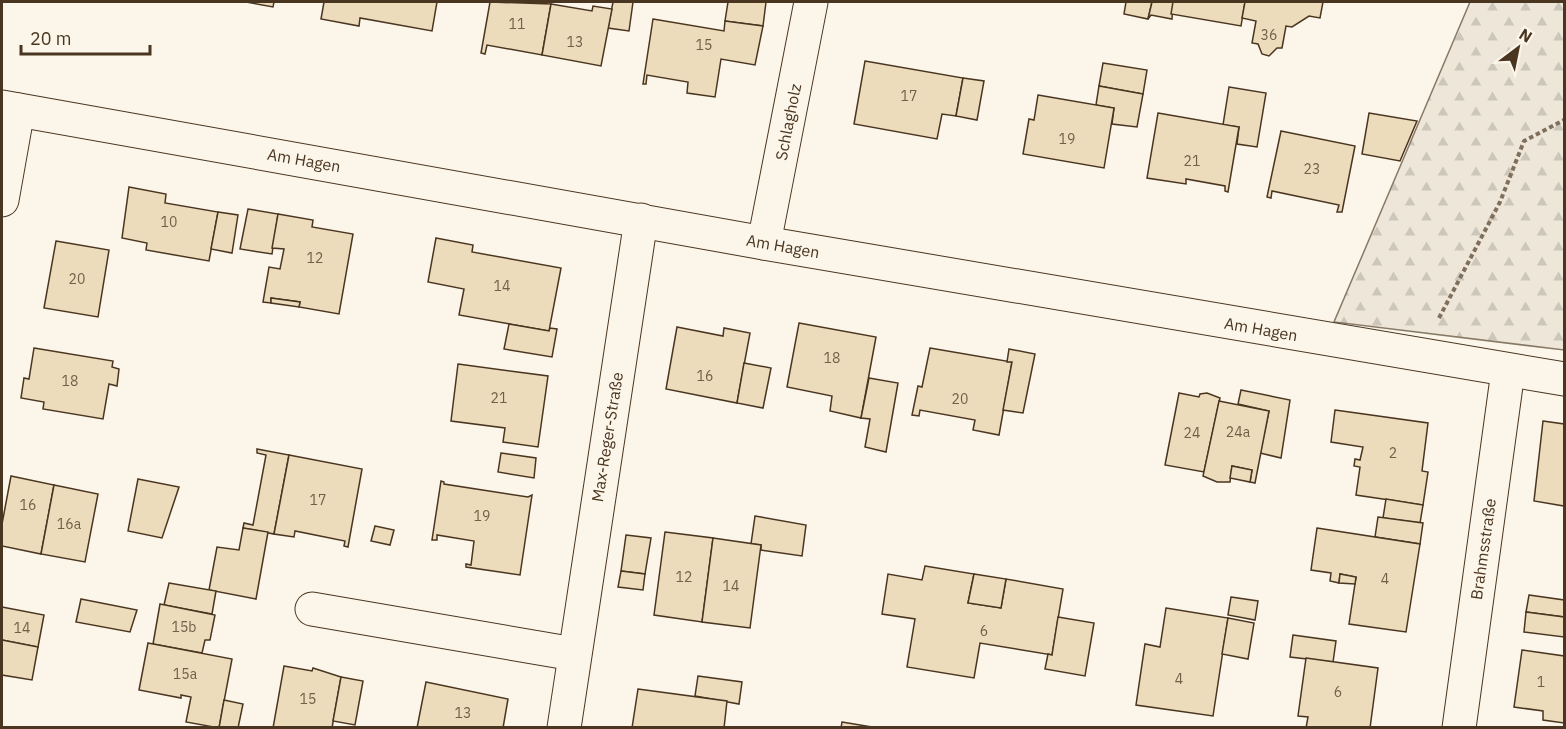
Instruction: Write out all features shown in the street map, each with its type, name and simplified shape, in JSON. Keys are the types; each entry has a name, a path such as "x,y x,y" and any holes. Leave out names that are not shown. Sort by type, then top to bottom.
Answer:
{"street":[{"name":"Schlagholz","path":"764,243 811,2"},
{"name":"Am Hagen","path":"10,108 764,243 1564,379"},
{"path":"2,200 10,108"},
{"name":"Max-Reger-Straße","path":"564,728 641,220"},
{"name":"Brahmsstraße","path":"1459,728 1508,371"},
{"path":"312,609 574,654"}],"path":[{"path":"1419,356 1500,202 1524,141 1564,120"}],"green space":[{"path":"1470,2 1564,2 1564,350 1334,322"}],"building":[{"path":"246,2 274,2 273,7"},
{"path":"324,2 437,2 432,31 360,18 359,26 321,19"},
{"path":"490,2 551,4 542,55 487,45 485,54 481,53"},
{"path":"613,2 633,2 629,31 608,28"},
{"path":"728,2 766,2 763,26 725,21"},
{"path":"1126,2 1152,2 1148,19 1124,14"},
{"path":"1152,2 1173,2 1172,19 1151,15 1148,19"},
{"path":"1173,2 1245,2 1241,26 1171,14"},
{"path":"1245,2 1323,2 1320,18 1309,16 1292,27 1286,26 1282,48 1277,48 1269,56 1262,54 1258,44 1252,43 1256,21 1242,18"},
{"path":"551,4 592,11 593,6 612,9 601,66 542,55"},
{"path":"653,19 724,31 725,21 763,26 755,65 721,59 715,97 687,93 688,82 647,75 646,84 643,84"},
{"path":"865,61 963,78 956,116 942,114 937,139 854,124"},
{"path":"1103,63 1147,70 1143,94 1099,86"},
{"path":"963,78 984,81 977,120 956,116"},
{"path":"1099,86 1143,94 1137,127 1112,124 1114,108 1096,105"},
{"path":"1229,87 1266,93 1257,147 1237,144 1239,127 1223,125"},
{"path":"1038,95 1114,108 1104,168 1023,154 1029,119 1034,120"},
{"path":"1158,113 1239,127 1228,192 1225,191 1225,186 1186,179 1186,184 1147,178"},
{"path":"1369,113 1417,121 1400,161 1362,154"},
{"path":"1281,131 1355,146 1342,212 1337,212 1339,205 1272,191 1271,198 1267,197"},
{"path":"129,187 166,194 165,203 218,212 209,261 146,250 147,243 122,238"},
{"path":"248,209 278,214 272,254 240,249"},
{"path":"218,212 238,215 232,253 211,249"},
{"path":"278,214 313,220 312,227 353,234 339,314 299,307 300,302 271,298 271,303 263,302 269,267 280,269 284,249 272,248"},
{"path":"436,238 473,245 472,252 561,268 549,331 459,315 464,289 428,282"},
{"path":"56,241 109,250 98,317 44,308"},
{"path":"271,298 300,302 299,307 271,303"},
{"path":"799,323 876,337 861,418 830,411 832,396 787,387"},
{"path":"509,324 549,331 550,328 557,329 552,357 504,349"},
{"path":"677,327 723,336 724,328 750,333 737,403 666,389"},
{"path":"34,348 113,361 112,367 119,369 117,386 109,384 103,419 43,409 44,402 21,398 24,378 29,379"},
{"path":"930,348 1012,362 999,435 973,430 975,420 920,410 919,416 912,415 918,386 922,387"},
{"path":"1009,349 1035,354 1023,413 1003,410 1012,362 1007,362"},
{"path":"744,363 771,368 763,408 737,403"},
{"path":"458,364 548,376 538,447 503,442 505,428 451,421"},
{"path":"869,378 898,383 886,452 865,447 870,419 861,418"},
{"path":"1241,390 1290,400 1281,458 1260,453 1269,411 1238,404"},
{"path":"1179,393 1199,397 1200,394 1207,393 1220,398 1204,472 1165,465"},
{"path":"1219,401 1269,411 1255,483 1250,482 1252,470 1232,466 1230,482 1217,482 1203,476"},
{"path":"1335,410 1428,423 1422,471 1428,472 1423,505 1356,495 1360,467 1354,466 1355,459 1360,460 1363,447 1331,442"},
{"path":"1543,421 1564,424 1564,506 1534,501"},
{"path":"257,449 289,455 274,534 243,528 244,523 253,525 266,455 257,453"},
{"path":"501,453 536,458 534,478 498,472"},
{"path":"289,455 362,469 348,547 344,546 345,541 295,531 294,537 274,534"},
{"path":"1232,466 1252,470 1250,482 1230,478"},
{"path":"11,476 54,485 41,554 2,546 2,524"},
{"path":"138,479 179,487 162,538 128,531"},
{"path":"441,481 444,484 528,497 532,495 520,575 466,567 466,564 471,565 474,541 437,535 437,540 432,540"},
{"path":"54,485 98,494 85,562 41,554"},
{"path":"1386,499 1423,505 1420,523 1383,518"},
{"path":"755,516 806,525 802,556 761,550 761,545 751,544"},
{"path":"1378,517 1423,523 1420,544 1375,537"},
{"path":"375,526 394,530 390,545 371,541"},
{"path":"243,528 268,532 256,599 209,590 217,547 239,550"},
{"path":"1317,528 1420,544 1406,632 1349,624 1356,577 1340,574 1339,583 1330,581 1331,573 1311,570"},
{"path":"665,532 713,538 702,622 654,615"},
{"path":"626,535 651,538 645,574 621,571"},
{"path":"713,538 761,545 750,628 702,622"},
{"path":"925,566 974,574 968,603 1001,608 1006,579 1063,589 1052,655 980,643 974,678 907,667 915,619 882,614 888,574 922,580"},
{"path":"621,571 645,574 643,590 618,587"},
{"path":"974,574 1006,579 1001,608 968,603"},
{"path":"1340,574 1356,577 1355,584 1339,583"},
{"path":"169,583 216,591 212,614 164,605"},
{"path":"1529,595 1564,600 1564,617 1526,612"},
{"path":"1231,597 1258,601 1255,620 1228,615"},
{"path":"81,599 137,610 130,632 76,622"},
{"path":"160,604 215,615 210,640 205,640 202,653 153,644"},
{"path":"2,607 44,615 38,647 2,640"},
{"path":"1166,608 1228,618 1213,716 1136,705 1145,644 1160,647"},
{"path":"1526,612 1564,617 1564,637 1524,632"},
{"path":"1058,617 1094,623 1085,676 1045,669 1048,654 1052,655"},
{"path":"1228,618 1254,623 1248,659 1222,654"},
{"path":"1293,635 1336,641 1333,662 1290,657"},
{"path":"2,640 38,647 32,680 2,675"},
{"path":"148,643 232,659 219,728 186,722 191,697 181,695 181,698 139,690"},
{"path":"1522,650 1564,656 1564,723 1543,720 1543,711 1514,707"},
{"path":"1306,658 1378,668 1370,728 1306,728 1308,717 1298,716"},
{"path":"284,666 312,671 313,668 341,677 332,728 273,728"},
{"path":"698,676 742,682 739,704 695,696"},
{"path":"341,677 363,681 355,725 333,721"},
{"path":"426,682 508,699 503,728 417,728"},
{"path":"638,689 727,701 724,728 632,728"},
{"path":"224,700 243,704 238,728 219,728"},
{"path":"842,722 878,728 841,728"}]}
